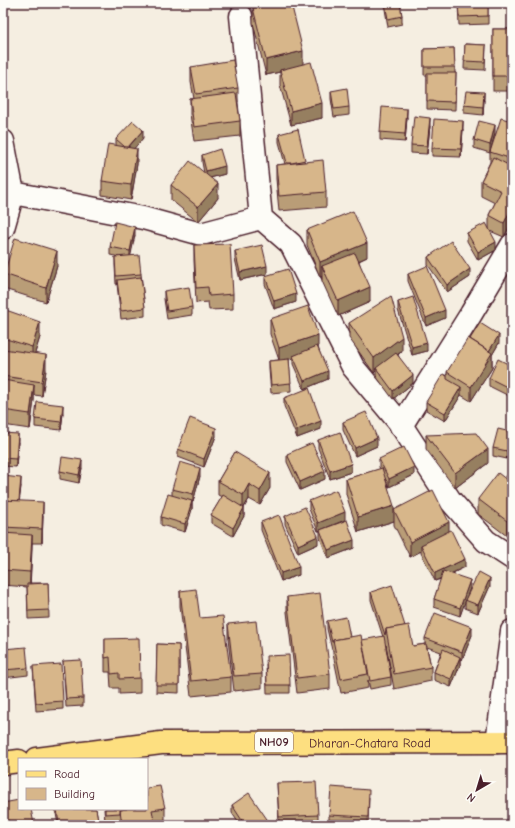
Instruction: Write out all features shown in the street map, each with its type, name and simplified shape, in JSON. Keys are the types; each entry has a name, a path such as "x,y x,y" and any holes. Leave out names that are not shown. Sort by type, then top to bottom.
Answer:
{"main road":[{"name":"Dharan-Chatara Road","path":"45,758 161,743 504,742"},
{"path":"3,763 18,761"}],"street":[{"path":"241,16 261,218 291,244 353,367 401,426 450,500 486,541 512,558"},
{"path":"3,141 13,193 3,228"},
{"path":"13,193 143,218 201,234 261,218"},
{"path":"401,426 512,245"},
{"path":"504,742 512,631"}],"building":[{"path":"274,3 291,3 303,51 266,60 253,8"},
{"path":"385,3 400,3 402,16 388,19"},
{"path":"458,3 488,3 488,16 459,17"},
{"path":"493,29 512,29 512,76 493,76"},
{"path":"465,44 486,45 485,62 464,61"},
{"path":"454,48 455,67 424,67 424,49"},
{"path":"233,60 238,88 196,94 191,67"},
{"path":"311,62 322,103 291,111 280,70"},
{"path":"427,73 456,73 455,102 427,101"},
{"path":"347,88 349,107 334,109 331,91"},
{"path":"466,91 484,92 483,107 464,105"},
{"path":"236,93 240,121 194,127 190,99"},
{"path":"382,107 407,109 405,134 380,132"},
{"path":"414,116 430,118 427,146 411,145"},
{"path":"501,118 512,121 512,159 490,152"},
{"path":"434,119 463,121 461,149 432,148"},
{"path":"133,121 143,130 128,147 125,147 116,139"},
{"path":"479,121 495,125 490,145 474,140"},
{"path":"298,129 305,160 287,163 279,134"},
{"path":"108,144 137,149 131,185 102,181"},
{"path":"220,149 225,166 206,171 202,155"},
{"path":"493,157 512,167 512,207 504,223 489,215 501,191 481,181"},
{"path":"323,160 326,192 279,196 276,165"},
{"path":"190,161 218,184 198,207 171,185"},
{"path":"353,211 367,243 320,262 307,230"},
{"path":"115,222 135,227 130,251 110,247"},
{"path":"486,223 496,242 478,252 467,233"},
{"path":"15,238 57,251 46,288 4,274"},
{"path":"451,241 470,269 447,285 428,257"},
{"path":"230,244 233,294 209,296 208,287 196,288 194,245"},
{"path":"262,245 267,266 240,272 235,251"},
{"path":"355,253 370,287 338,301 322,266"},
{"path":"139,255 141,274 116,276 115,257"},
{"path":"427,266 445,310 426,318 408,274"},
{"path":"288,269 296,294 274,301 265,276"},
{"path":"141,277 145,308 121,311 117,280"},
{"path":"189,287 192,307 167,311 164,291"},
{"path":"391,296 402,337 374,358 349,323"},
{"path":"413,297 427,343 412,347 398,302"},
{"path":"308,306 318,335 279,348 270,319"},
{"path":"3,309 40,322 32,347 3,338"},
{"path":"480,323 499,335 489,351 470,339"},
{"path":"468,338 492,353 471,387 447,372"},
{"path":"317,346 328,371 304,381 293,356"},
{"path":"3,349 46,355 42,382 3,376"},
{"path":"396,353 413,375 393,391 376,368"},
{"path":"289,359 291,383 271,385 269,361"},
{"path":"498,359 512,366 512,382 509,388 489,378"},
{"path":"443,374 447,376 447,379 461,387 445,413 426,402"},
{"path":"3,380 34,385 30,414 3,410"},
{"path":"309,388 321,421 297,430 284,398"},
{"path":"37,402 63,405 61,422 35,419"},
{"path":"366,412 377,438 355,448 343,422"},
{"path":"190,418 216,428 204,459 178,449"},
{"path":"498,429 511,432 507,451 493,448"},
{"path":"340,432 351,464 330,471 318,440"},
{"path":"3,433 18,434 16,459 3,458"},
{"path":"476,433 488,449 455,473 426,435"},
{"path":"312,443 325,471 300,482 287,454"},
{"path":"404,447 414,467 389,479 379,459"},
{"path":"235,452 270,473 260,491 249,484 243,495 218,481"},
{"path":"62,457 82,460 79,475 60,471"},
{"path":"180,462 200,468 193,494 172,489"},
{"path":"382,468 394,506 358,517 346,479"},
{"path":"512,469 512,483 505,478"},
{"path":"498,473 512,484 512,515 507,521 478,499"},
{"path":"3,476 21,478 19,501 3,500"},
{"path":"336,490 345,512 318,523 309,501"},
{"path":"433,490 449,522 410,542 394,510"},
{"path":"168,494 192,501 185,524 161,517"},
{"path":"223,495 244,508 233,528 211,515"},
{"path":"3,500 43,502 42,529 3,527"},
{"path":"305,507 318,536 298,545 285,516"},
{"path":"279,515 299,567 281,573 261,522"},
{"path":"347,520 354,540 328,550 320,530"},
{"path":"451,530 465,559 435,573 421,545"},
{"path":"3,533 32,535 30,572 3,570"},
{"path":"443,571 470,580 460,608 434,599"},
{"path":"479,572 490,578 478,605 465,600"},
{"path":"48,583 49,610 28,611 27,584"},
{"path":"392,585 405,626 386,629 385,635 371,592"},
{"path":"196,589 200,618 223,616 231,677 191,681 180,591"},
{"path":"320,593 330,674 297,678 287,597"},
{"path":"435,613 472,627 462,652 425,638"},
{"path":"346,617 350,637 333,640 332,642 327,621"},
{"path":"256,621 262,674 234,676 228,624"},
{"path":"409,625 413,646 426,644 431,667 394,674 386,629"},
{"path":"361,635 368,674 341,679 333,640"},
{"path":"384,636 391,677 370,681 362,640"},
{"path":"139,638 140,678 119,679 119,673 111,674 110,657 105,658 105,639"},
{"path":"157,644 179,645 179,685 156,685"},
{"path":"26,647 28,668 3,670 3,649"},
{"path":"443,649 460,657 451,679 434,672"},
{"path":"289,655 290,685 267,685 266,656"},
{"path":"81,660 83,698 66,699 63,661"},
{"path":"61,664 63,701 36,703 33,666"},
{"path":"316,782 318,815 279,817 277,783"},
{"path":"160,786 165,808 152,810 155,825 122,825 120,810 148,810 148,788"},
{"path":"331,787 369,790 368,817 329,815"},
{"path":"249,793 271,825 245,825 232,805"},
{"path":"18,800 18,810 31,810 34,824 3,825 3,803"},
{"path":"57,810 96,810 99,825 59,825"},
{"path":"105,810 120,810 120,813 105,814"}]}
